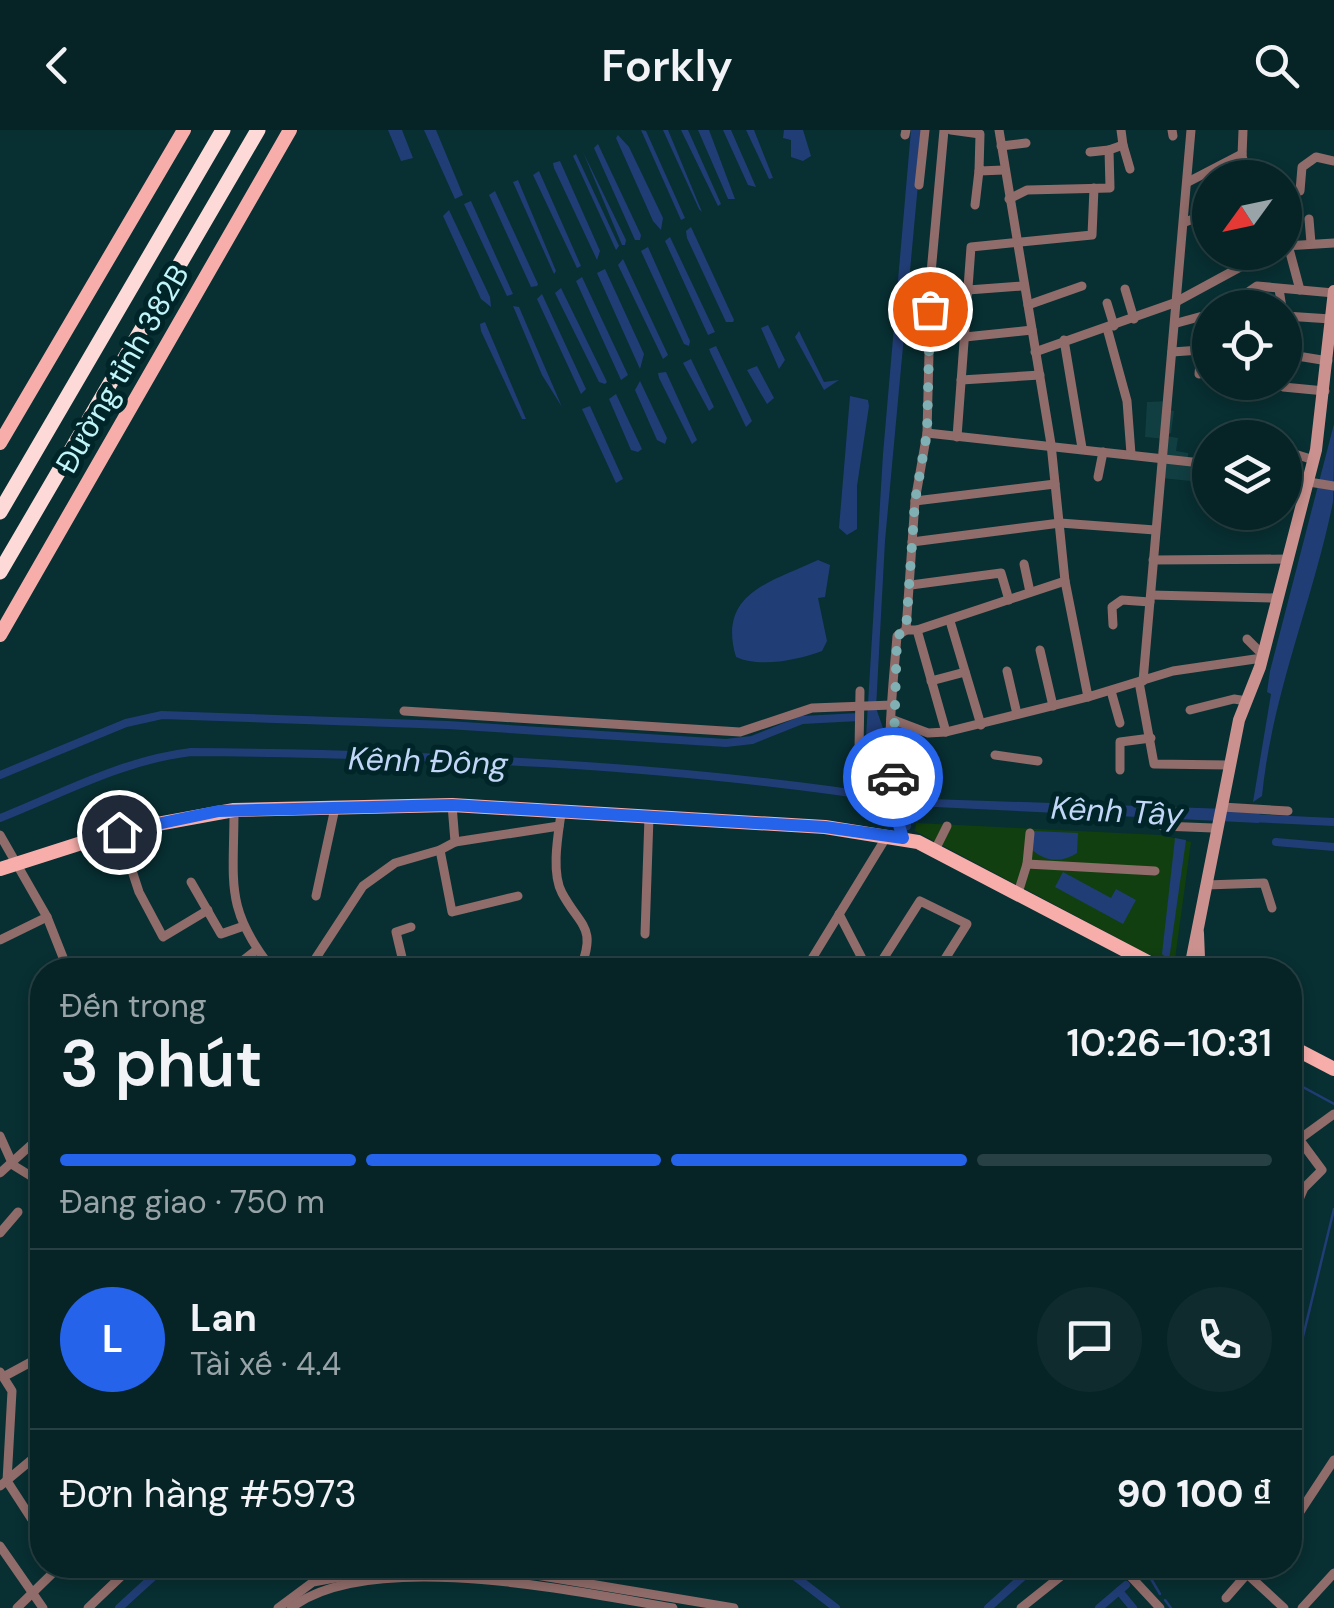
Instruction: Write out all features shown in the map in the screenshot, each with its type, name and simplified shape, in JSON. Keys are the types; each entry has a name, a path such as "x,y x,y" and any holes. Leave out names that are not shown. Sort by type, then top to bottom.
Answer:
{"highway":[{"path":"0,498 214,130"},
{"path":"0,512 222,130"},
{"path":"0,572 262,130"}],"main road":[{"path":"0,443 184,130"},
{"name":"Đường tỉnh 382B","path":"0,636 290,130"},
{"path":"1199,958 1198,933 1230,765 1313,482 1315,431 1325,391 1334,292"},
{"path":"0,869 119,832 234,810 452,805 560,820 649,818 895,836 935,850 1140,958"},
{"path":"1302,1052 1334,1069"}],"street":[{"path":"920,185 925,130"},
{"path":"946,732 912,630 911,585 915,501 927,433 932,273 947,130 980,134 975,205"},
{"path":"999,130 1051,444 1065,581 1088,697"},
{"path":"1121,130 1130,169"},
{"path":"1191,130 1177,323 1142,682 1154,764 1230,765"},
{"path":"1243,130 1244,160"},
{"path":"1001,146 1026,143"},
{"path":"1090,152 1123,145"},
{"path":"1009,199 1027,190 1110,188 1109,150"},
{"path":"1174,192 1242,154"},
{"path":"1302,167 1316,158 1334,161"},
{"path":"979,171 1004,170"},
{"path":"958,437 971,247 1092,235 1094,188"},
{"path":"1185,222 1192,219"},
{"path":"1309,219 1311,243"},
{"path":"1302,244 1334,243"},
{"path":"1036,352 1134,318 1234,270"},
{"path":"1251,290 1257,286 1300,290 1294,270"},
{"path":"968,290 1022,286"},
{"path":"1028,305 1082,286"},
{"path":"1126,289 1134,318"},
{"path":"1302,290 1334,292"},
{"path":"1107,303 1107,328 1127,401 1131,454"},
{"path":"1302,317 1331,320"},
{"path":"1177,323 1192,319"},
{"path":"965,336 1032,330"},
{"path":"1064,340 1082,448"},
{"path":"1172,352 1192,351"},
{"path":"1302,357 1328,362"},
{"path":"961,380 1040,375"},
{"path":"1302,388 1325,391"},
{"path":"1167,418 1181,419"},
{"path":"927,433 1192,462"},
{"path":"1098,477 1103,452"},
{"path":"1302,456 1314,460"},
{"path":"1302,479 1334,486"},
{"path":"915,501 1055,484"},
{"path":"912,542 1060,523 1156,530"},
{"path":"1152,560 1290,559"},
{"path":"1024,564 1030,592"},
{"path":"911,585 1001,573 1009,600"},
{"path":"812,958 895,836 890,761 897,636 1065,581"},
{"path":"1113,625 1112,607 1122,600 1276,598"},
{"path":"950,621 981,725"},
{"path":"1247,639 1262,657"},
{"path":"1040,650 1053,706"},
{"path":"891,719 928,733 946,732 1111,691 1173,671 1262,657"},
{"path":"1007,670 1018,714"},
{"path":"931,680 965,672"},
{"path":"860,691 859,750 864,755 890,761"},
{"path":"1111,691 1120,723"},
{"path":"1190,710 1234,699 1247,701"},
{"path":"404,711 740,732 812,708 892,705"},
{"path":"1120,770 1120,742 1151,738"},
{"path":"995,756 1038,761"},
{"path":"452,805 455,842"},
{"path":"1222,806 1288,810"},
{"path":"316,896 335,808"},
{"path":"234,810 234,892 241,927 262,958"},
{"path":"645,934 649,818"},
{"path":"316,958 364,886 395,864 455,842 560,820 558,880 587,928 589,949 585,958"},
{"path":"935,850 947,826"},
{"path":"1162,826 1216,828"},
{"path":"119,832 139,892 163,937 208,910"},
{"path":"1018,893 1027,864 1030,833"},
{"path":"1,837 47,917 63,958"},
{"path":"440,850 452,912 518,896"},
{"path":"1027,864 1155,871"},
{"path":"190,882 221,934 241,927"},
{"path":"1206,885 1264,883 1272,908"},
{"path":"884,958 920,901 967,924 946,958"},
{"path":"839,914 862,958"},
{"path":"0,940 47,917"},
{"path":"402,958 396,932 411,926"},
{"path":"249,958 255,950"},
{"path":"1302,1137 1333,1115"},
{"path":"0,1136 13,1165 30,1176"},
{"path":"1302,1142 1328,1168 1302,1193"},
{"path":"0,1173 30,1148"},
{"path":"0,1232 18,1212"},
{"path":"30,1361 2,1374 12,1391 3,1484 30,1519"},
{"path":"1302,1509 1334,1460"},
{"path":"3,1484 30,1461"},
{"path":"0,1546 43,1608"},
{"path":"1302,1608 1334,1573"},
{"path":"17,1608 48,1578"},
{"path":"88,1608 119,1578"},
{"path":"278,1608 313,1582 328,1578"},
{"path":"291,1608 331,1585 376,1578 499,1578 678,1605 734,1608"},
{"path":"1021,1608 1059,1578"},
{"path":"1132,1578 1160,1608"},
{"path":"1226,1598 1244,1578"},
{"path":"1251,1578 1284,1608"}],"shaded area":[{"path":"1169,401 1168,410 1174,411 1171,433 1166,436 1178,438 1176,451 1188,453 1192,481 1161,478 1166,439 1145,437 1147,402"}],"green space":[{"path":"916,823 1160,835 1191,842 1175,958 1146,953 915,831"}],"water":[{"path":"388,130 402,130 413,158 401,161"},
{"path":"424,130 436,130 463,195 455,199"},
{"path":"641,130 646,131 685,218 681,220"},
{"path":"663,130 668,130 702,212 699,209"},
{"path":"681,130 688,130 721,204 718,206"},
{"path":"698,130 709,130 735,199 728,199"},
{"path":"723,130 731,130 756,187 748,185"},
{"path":"746,130 754,130 773,178 769,179"},
{"path":"784,130 803,130 811,156 803,161 791,157 791,140 783,138"},
{"path":"911,130 923,130 885,541 876,708 884,731 882,749 865,754 883,454"},
{"path":"618,135 629,147 663,218 661,230 653,221"},
{"path":"598,144 640,240 635,240 594,148"},
{"path":"583,152 626,240 625,245 622,245"},
{"path":"576,154 619,246 616,250 573,156"},
{"path":"560,161 600,251 597,260 554,168 553,163"},
{"path":"539,171 581,266 577,268 533,175"},
{"path":"518,180 556,271 554,274 513,182"},
{"path":"495,191 537,286 531,287 489,195"},
{"path":"471,201 513,294 507,296 464,204"},
{"path":"449,210 490,297 491,307 481,299 443,216"},
{"path":"691,227 733,322 726,322 687,238 686,231"},
{"path":"670,237 715,332 708,335 665,241"},
{"path":"648,247 689,346 684,344 641,251"},
{"path":"623,259 668,355 663,359 618,265"},
{"path":"605,269 644,354 640,369 597,273"},
{"path":"582,277 628,375 621,380 576,281"},
{"path":"561,288 605,384 599,382 555,293"},
{"path":"542,294 586,389 581,394 537,299"},
{"path":"513,306 519,307 562,407 542,375"},
{"path":"485,322 526,419 522,419 481,331 480,324"},
{"path":"768,325 785,360 779,369 761,328"},
{"path":"799,331 824,382 839,380 824,390 795,337"},
{"path":"716,346 752,421 746,427 709,349"},
{"path":"691,359 714,407 709,411 683,363"},
{"path":"757,366 774,398 767,404 747,370"},
{"path":"666,372 697,440 692,444 659,378 658,373"},
{"path":"640,381 667,438 665,444 657,440 635,390"},
{"path":"616,394 642,449 638,452 631,450 609,399"},
{"path":"850,396 868,400 869,406 857,486 857,529 847,535 839,528"},
{"path":"590,406 623,479 616,483 582,409"},
{"path":"1334,424 1333,502 1274,721 1262,796 1253,802 1271,694 1267,692 1270,671"},
{"path":"818,560 830,565 825,597 818,598 827,641 822,651 767,662 736,657 732,635 741,604 766,583"},
{"path":"901,798 1260,811 1259,823 915,806 903,811"},
{"path":"1033,831 1078,833 1077,853 1060,860 1043,857 1032,850"},
{"path":"1175,838 1186,840 1169,958 1162,954"},
{"path":"1063,872 1111,898 1116,889 1136,900 1123,924 1055,887"}],"waterway":[{"path":"0,775 126,723 162,715 448,725 726,743 752,740 802,720 859,717"},
{"name":"Kênh Đông","path":"867,795 870,750"},
{"name":"Kênh Đông","path":"0,818 117,770 191,752 542,763 719,777 891,799"},
{"path":"903,825 907,826 908,798"},
{"name":"Kênh Tây","path":"1250,818 1334,822"},
{"path":"1276,842 1334,847"},
{"path":"1302,1087 1334,1104"},
{"path":"1302,1341 1334,1209"},
{"path":"119,1608 152,1578"},
{"path":"797,1578 836,1608"},
{"path":"988,1608 1021,1578"},
{"path":"1151,1578 1160,1594"},
{"path":"1099,1608 1126,1585"},
{"path":"1119,1591 1133,1608"},
{"path":"1165,1600 1171,1608"}],"way so far":[{"path":"893,777 891,719 897,636 906,630 915,501 927,433 930,309"}],"route":[{"path":"119,832 219,811 452,805 825,827 903,838 896,816 893,777"}]}
